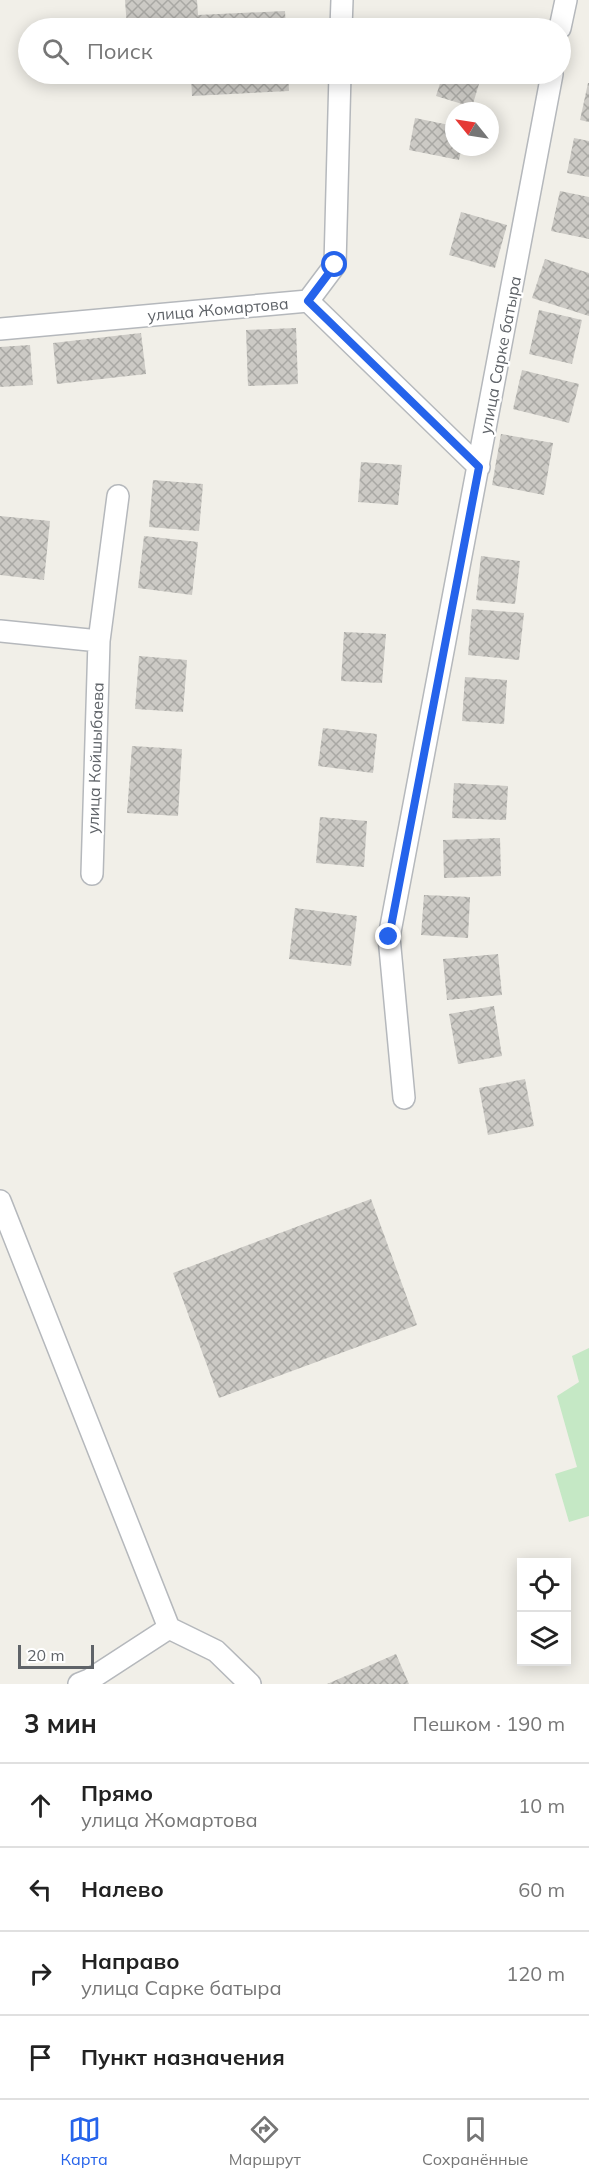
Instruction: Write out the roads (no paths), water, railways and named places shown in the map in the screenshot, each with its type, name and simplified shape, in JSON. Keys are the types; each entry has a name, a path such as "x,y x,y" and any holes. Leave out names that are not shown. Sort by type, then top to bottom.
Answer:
{"street":[{"path":"341,18 342,0"},
{"path":"562,18 566,0"},
{"name":"улица Жомартова","path":"0,329 308,301 335,265 340,84"},
{"name":"улица Сарке батыра","path":"404,1098 389,937 550,84"},
{"path":"308,301 479,467"},
{"name":"улица Койшыбаева","path":"92,874 99,641 118,496"},
{"path":"0,631 99,641"},
{"path":"0,1201 169,1628 216,1651 250,1684"},
{"path":"79,1684 89,1680 169,1628"}]}
